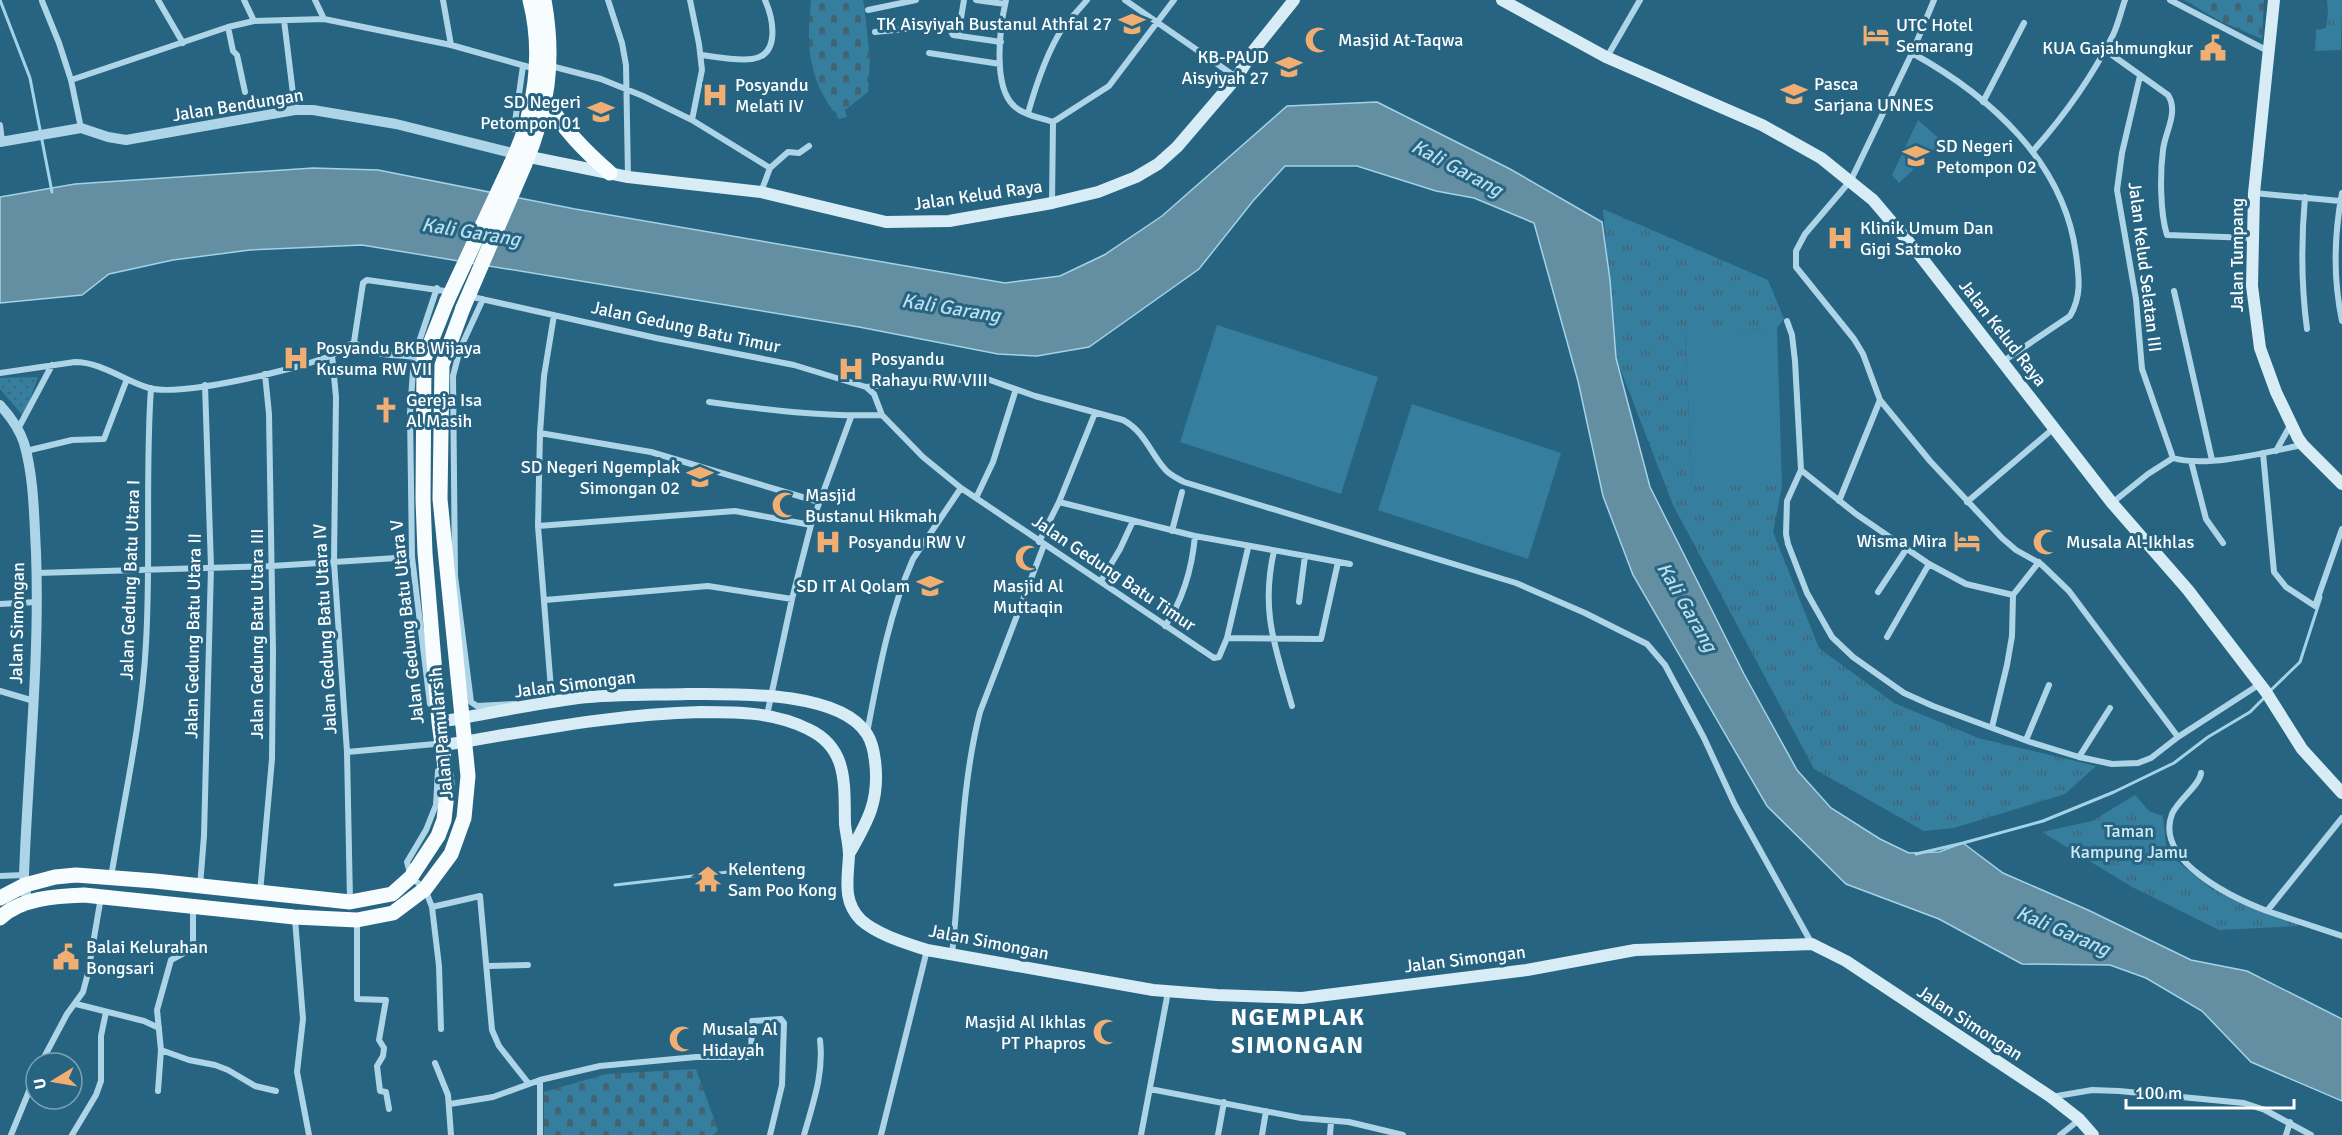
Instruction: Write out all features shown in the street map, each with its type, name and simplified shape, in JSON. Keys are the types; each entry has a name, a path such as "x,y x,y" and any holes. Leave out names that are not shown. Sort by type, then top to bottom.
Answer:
{"highway":[{"path":"530,0 537,67 546,100 578,145 610,173"},
{"path":"520,160 537,67 549,24 544,0"},
{"path":"520,160 546,100"},
{"name":"Jalan Pamularsih","path":"0,898 24,880 76,875 350,902 392,894 411,877 438,836 444,820 447,783 439,744 440,722 425,553 424,359 447,301 520,160"},
{"name":"Jalan Pamularsih","path":"0,918 27,903 56,897 101,895 294,917 357,920 393,913 425,889 451,854 464,819 468,776 460,718 440,499 442,365 520,160"},
{"path":"423,499 440,499"}],"main road":[{"name":"Jalan Kelud Raya","path":"520,160 628,177 760,192 886,222 949,221 1052,203 1098,192 1136,177 1158,164 1177,147 1237,77 1254,50 1294,0"},
{"name":"Jalan Kelud Raya","path":"1502,0 1606,57 1748,118 1821,158 1873,200 1918,254 2112,503 2188,590 2263,688 2313,762 2342,793"},
{"name":"Jalan Tumpang","path":"2274,0 2254,193 2252,286 2257,339 2269,374 2303,445 2342,484"},
{"name":"Jalan Simongan","path":"440,722 552,702 640,694 771,695 825,707 843,715 867,734 874,753 876,767 874,803 849,854"},
{"name":"Jalan Simongan","path":"439,744 608,718 684,713 727,712 767,715 809,729 836,754 843,772 849,854 846,885 850,903 860,919 870,927 927,950 1168,992 1302,998 1527,970 1635,950 1812,944 1846,961 2050,1097 2079,1119 2094,1135"}],"street":[{"path":"158,0 183,44"},
{"path":"244,0 254,21"},
{"path":"315,0 324,19"},
{"path":"443,0 451,45"},
{"path":"608,0 623,49 628,177"},
{"path":"690,0 702,70 692,120"},
{"path":"701,55 753,59 769,49 773,30 765,0"},
{"path":"868,10 916,0"},
{"path":"958,36 964,0"},
{"path":"976,0 1006,2 999,64 1001,81 1009,100 1019,110 1053,122"},
{"path":"1028,113 1036,84 1062,29 1087,0"},
{"path":"1125,0 1237,77"},
{"path":"1053,122 1109,86 1159,23 1174,0"},
{"path":"1606,57 1640,0"},
{"path":"1934,0 1912,53 1851,180 1805,234 1796,251 1795,261 1797,267 1854,339 1863,354 1880,400 1967,502 2009,544 2039,562 2069,591 2178,738"},
{"path":"2033,151 2061,119 2105,50 2114,33 2125,0"},
{"path":"2170,0 2269,51"},
{"path":"42,1 59,43 70,80 76,128"},
{"path":"70,80 183,44 228,27 254,21 324,19 451,45 537,67 601,79 692,120 770,168"},
{"path":"284,20 295,110"},
{"path":"1983,102 2024,23"},
{"path":"875,32 945,25 952,34 958,36 1001,42"},
{"path":"228,27 245,92"},
{"path":"2105,50 2168,95 2171,100 2171,119 2163,150 2163,194 2167,235 2170,237 2252,238"},
{"path":"929,53 999,64"},
{"path":"1912,53 1945,72 1983,102 2033,151 2058,192 2069,218 2079,289 2076,305 2070,316 2002,362"},
{"path":"514,129 537,67"},
{"name":"Jalan Kelud Selatan III","path":"2140,76 2116,190 2136,299 2142,369 2173,458"},
{"name":"Jalan Bendungan","path":"1,142 76,128 126,140 295,110 313,110 396,124 520,160"},
{"path":"1052,203 1053,122"},
{"path":"0,125 1,142"},
{"path":"760,192 770,168 788,153 799,153 809,146"},
{"path":"2254,193 2340,201"},
{"path":"2342,193 2335,242 2342,321"},
{"path":"2305,197 2301,258 2307,328"},
{"name":"Jalan Gedung Batu Timur","path":"354,342 364,282 369,280 437,288 656,338 795,365 866,387 874,394 882,415 923,457 961,488 1214,658 1219,657 1227,639"},
{"name":"Jalan Gedung Batu Utara V","path":"437,288 414,357 410,413 412,557 439,744"},
{"path":"2174,291 2212,460"},
{"path":"483,299 460,349 453,376 455,576 471,702 475,706 514,703 519,708"},
{"path":"552,702 538,526 544,376 554,315"},
{"path":"1788,321 1795,361 1800,470 1787,501 1788,544 1808,593 1832,637 1877,676 1904,693 1944,710 2026,740 2079,757 2112,764 2138,763 2151,758 2178,738 2263,688"},
{"path":"0,373 87,362 151,388 167,390 265,374 332,355 354,342 370,352 414,357"},
{"name":"Jalan Gedung Batu Utara IV","path":"332,355 336,397 334,562 347,753 350,902"},
{"path":"18,429 52,365"},
{"name":"Jalan Gedung Batu Utara III","path":"260,893 272,759 272,566 269,414 265,374"},
{"path":"26,451 72,440 104,439 127,379"},
{"path":"866,387 908,382 987,379 1130,424 1143,437 1164,469 1184,482 1516,583 1585,613 1647,644 1665,665 1704,738 1735,805 1812,944"},
{"name":"Jalan Gedung Batu Utara II","path":"200,886 204,836 211,567 205,385"},
{"name":"Jalan Gedung Batu Utara I","path":"110,878 138,720 146,644 148,440 151,388"},
{"path":"976,498 993,462 1016,389"},
{"path":"1839,501 1880,400"},
{"path":"709,402 851,417 882,415"},
{"name":"Jalan Simongan","path":"0,405 18,429 26,451 37,573 34,701 24,880 27,903"},
{"path":"951,955 963,825 975,731 980,712 1041,543 1095,413"},
{"path":"767,715 792,599 811,525 851,417"},
{"path":"2276,451 2291,424"},
{"path":"1967,502 2054,428"},
{"path":"540,432 651,452 819,502"},
{"path":"2112,503 2148,474 2173,458 2191,461 2212,460 2303,445"},
{"path":"2263,453 2274,572 2286,587 2315,606 2342,529"},
{"path":"2191,461 2206,519 2223,543"},
{"path":"1800,470 1839,501 1929,564 1966,584 2013,595"},
{"path":"867,734 891,630 908,570 961,488"},
{"path":"1172,531 1182,492"},
{"path":"1059,502 1248,548 1350,564"},
{"path":"538,526 735,511 811,525"},
{"path":"1101,581 1133,521"},
{"path":"1165,626 1177,609 1182,595 1195,536"},
{"path":"1248,548 1227,639 1322,638 1338,562"},
{"path":"1878,592 1907,548"},
{"path":"1274,551 1267,593 1268,616 1292,706"},
{"path":"1299,602 1305,556"},
{"path":"37,573 272,566 412,557"},
{"path":"1992,727 2007,665 2013,595 2039,562"},
{"path":"1887,637 1929,564"},
{"path":"545,600 708,586 792,599"},
{"path":"0,604 37,602"},
{"path":"2026,740 2049,685"},
{"path":"0,691 34,701"},
{"path":"2079,757 2110,708"},
{"path":"347,753 439,744"},
{"path":"2201,773 2200,779 2172,813 2169,834 2172,843 2194,870 2215,887 2243,902 2342,936"},
{"path":"2267,911 2342,818"},
{"path":"0,876 24,880"},
{"path":"411,877 425,889 432,907 439,966 441,1029"},
{"path":"48,1051 87,981 101,895"},
{"path":"432,907 480,896 492,1029 499,1046 529,1084"},
{"path":"158,1090 161,1050 157,1019 158,1001 171,960 187,953 194,944 193,906"},
{"path":"294,917 303,1019 297,1072 309,1135"},
{"path":"357,920 357,999 386,1000 380,1040 384,1048 383,1056 377,1066 380,1090 386,1092 389,1109"},
{"path":"880,1135 927,950"},
{"path":"488,966 528,965"},
{"path":"1141,1135 1168,992"},
{"path":"76,1004 144,1021 159,1028"},
{"path":"72,1135 96,1095 101,1081 101,1036 106,1012"},
{"path":"450,1104 493,1097 540,1080 600,1066 705,1057 749,1057 752,1021 781,1019 784,1023 782,1085 770,1135"},
{"path":"804,1135 822,1063 820,1040"},
{"path":"161,1050 189,1060 214,1065 228,1070 255,1086 276,1090"},
{"path":"435,1063 445,1085 450,1104 451,1135"},
{"path":"540,1080 540,1135"},
{"path":"1150,1089 1331,1122 1349,1122 1374,1132 1402,1135"},
{"path":"2050,1097 2092,1090 2190,1096 2244,1103 2265,1110 2311,1135"},
{"path":"1218,1135 1224,1102"},
{"path":"11,1135 24,1103"},
{"path":"1262,1135 1266,1111"},
{"path":"2060,1135 2079,1119"},
{"path":"1330,1135 1331,1122"},
{"path":"2286,1135 2290,1122"}],"green space":[{"path":"811,0 863,0 870,60 868,92 845,110 847,117 839,119 815,77 809,49"},
{"path":"2184,0 2264,0 2262,39 2220,21"},
{"path":"2327,0 2342,0 2341,50 2315,51 2316,30 2326,28"},
{"path":"1918,120 1943,142 1899,183 1892,175"},
{"path":"1603,209 1768,280 1784,319 1777,328 1685,330 1692,486 1782,486 1773,532 1819,648 1894,703 1978,738 2096,766 2065,794 1954,828 1924,831 1814,769 1673,505 1616,358"},
{"path":"1217,325 1378,377 1341,494 1180,442"},
{"path":"1777,328 1782,486 1692,486 1685,329"},
{"path":"38,377 24,417 0,389 0,378"},
{"path":"1412,404 1561,453 1528,559 1378,510"},
{"name":"Taman Kampung Jamu","path":"2135,795 2149,811 2163,816 2166,845 2178,862 2213,890 2224,886 2232,899 2265,913 2299,919 2298,926 2219,930 2132,887 2042,832 2092,821"},
{"path":"696,1069 718,1130 713,1135 544,1135 544,1092 606,1074"}],"water":[{"name":"Kali Garang","path":"1377,102 1510,169 1602,222 1610,280 1616,358 1650,487 1744,674 1797,770 1831,808 1880,839 1909,853 1939,852 1963,843 2003,873 2088,910 2191,960 2247,971 2342,1019 2342,1101 2251,1062 2202,1011 2146,978 2110,965 2022,964 1939,919 1846,884 1767,806 1633,575 1603,496 1578,381 1534,223 1474,198 1436,191 1357,166 1285,166 1253,201 1199,269 1089,347 1037,356 998,354 859,327 362,245 250,250 173,260 109,274 82,295 0,303 0,197 75,184 313,168 378,170 575,209 1005,283 1060,276 1104,255 1162,216 1287,106"}],"waterway":[{"path":"0,0 30,78 52,192"},
{"path":"2270,691 2300,662 2321,597"},
{"path":"1916,854 2043,821 2114,792 2174,763 2208,737 2250,712 2266,696"},
{"path":"615,885 728,872"}],"place":[{"name":"TK Aisyiyah Bustanul Athfal 27","path":"1132,24"},
{"name":"UTC Hotel Semarang","path":"1876,35"},
{"name":"Masjid At-Taqwa","path":"1318,40"},
{"name":"KUA Gajahmungkur","path":"2213,48"},
{"name":"KB-PAUD Aisyiyah 27","path":"1289,67"},
{"name":"Pasca Sarjana UNNES","path":"1794,94"},
{"name":"Posyandu Melati IV","path":"715,95"},
{"name":"SD Negeri Petompon 01","path":"601,112"},
{"name":"SD Negeri Petompon 02","path":"1916,156"},
{"name":"Klinik Umum Dan Gigi Satmoko","path":"1840,238"},
{"name":"Posyandu BKB Wijaya Kusuma RW VII","path":"296,358"},
{"name":"Posyandu Rahayu RW VIII","path":"851,369"},
{"name":"Gereja Isa Al Masih","path":"386,410"},
{"name":"SD Negeri Ngemplak Simongan 02","path":"700,477"},
{"name":"Masjid Bustanul Hikmah","path":"785,505"},
{"name":"Wisma Mira","path":"1967,541"},
{"name":"Posyandu RW V","path":"828,542"},
{"name":"Musala Al-Ikhlas","path":"2046,542"},
{"name":"Masjid Al Muttaqin","path":"1028,558"},
{"name":"SD IT Al Qolam","path":"930,586"},
{"name":"Kelenteng Sam Poo Kong","path":"708,879"},
{"name":"Balai Kelurahan Bongsari","path":"66,957"},
{"name":"Masjid Al Ikhlas PT Phapros","path":"1106,1032"},
{"name":"Musala Al Hidayah","path":"682,1039"}],"district":[{"name":"NGEMPLAK SIMONGAN","path":"1298,1031"}]}
